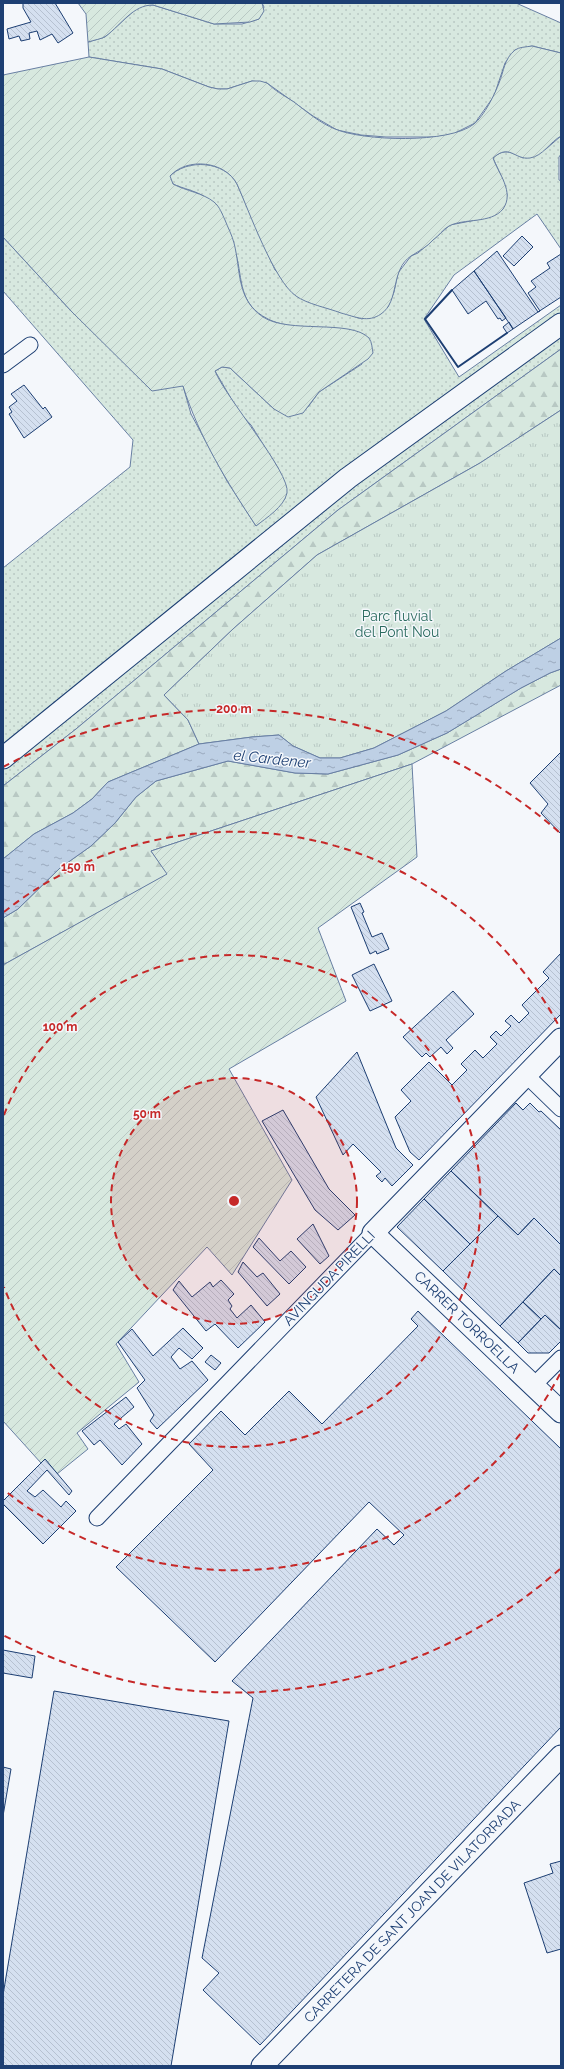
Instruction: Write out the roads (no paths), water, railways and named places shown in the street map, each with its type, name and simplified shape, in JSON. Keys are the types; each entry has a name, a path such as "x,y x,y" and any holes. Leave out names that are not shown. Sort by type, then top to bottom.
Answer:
{"street":[{"path":"3,758 348,478 561,324"},
{"path":"3,365 30,345"},
{"name":"AVINGUDA PIRELLI","path":"97,1518 561,1039"},
{"path":"526,1075 561,1109"},
{"name":"CARRER TORROELLA","path":"373,1233 561,1412"},
{"path":"534,1385 561,1358"},
{"name":"CARRETERA DE SANT JOAN DE VILATORRADA","path":"262,2066 561,1756"}],"water":[{"name":"el Cardener","path":"561,638 561,669 521,688 447,733 398,755 328,774 295,773 228,761 156,781 136,797 115,823 91,846 60,868 18,909 3,918 3,859 34,834 73,813 92,799 108,782 199,744 252,737 279,735 293,746 320,758 340,758 374,748 446,711 506,671"}],"park label":[{"name":"Parc fluvial del Pont Nou","path":"397,624"}]}
